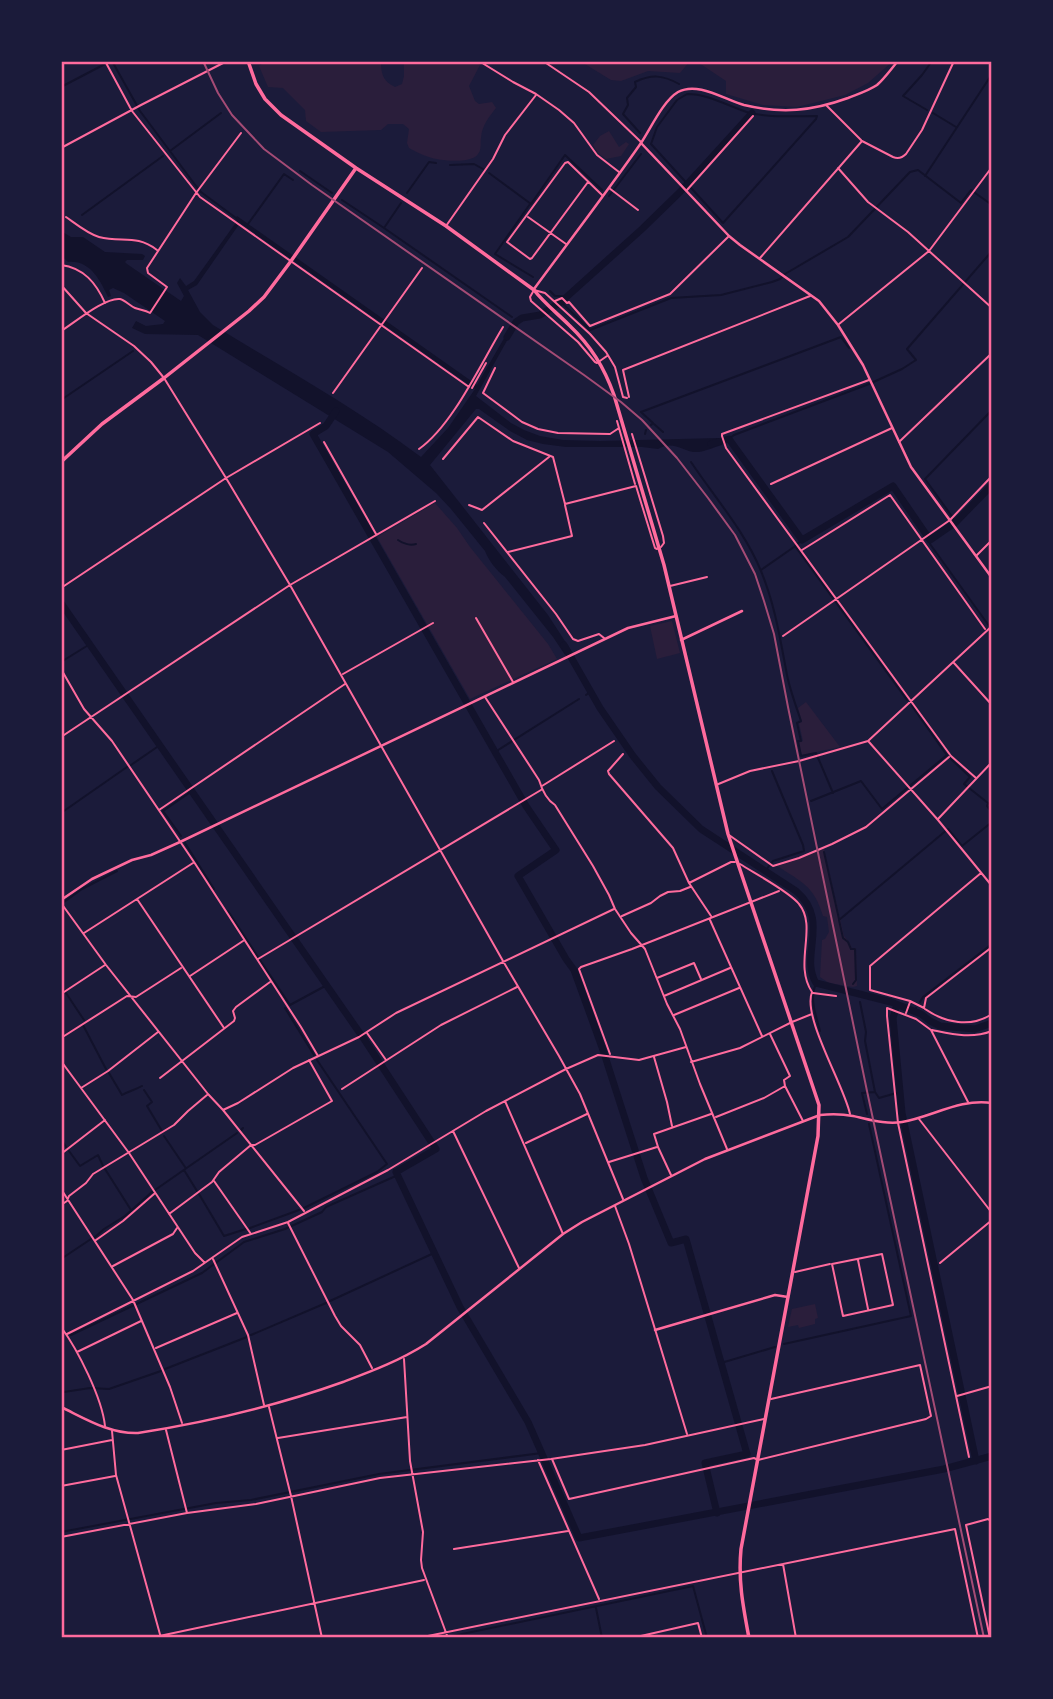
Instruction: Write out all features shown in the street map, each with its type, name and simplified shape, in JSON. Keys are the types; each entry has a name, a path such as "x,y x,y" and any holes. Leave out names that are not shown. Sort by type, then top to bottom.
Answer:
{"highway":[{"path":"248,61 265,99 281,115 446,226 534,290 577,332 598,358 614,395 660,549 728,834 816,1095 820,1115 794,1272 741,1549 741,1595 749,1638"},
{"path":"61,463 102,424 205,346 264,297 356,167"}],"street":[{"path":"105,61 132,111 198,191 240,225 470,387"},
{"path":"61,148 228,61"},
{"path":"265,61 280,61"},
{"path":"479,61 537,94 559,110 574,123 592,150 620,172"},
{"path":"543,61 589,92 682,186 689,188 729,236 828,311 871,382 911,467 952,518 956,529 992,578"},
{"path":"607,356 595,362 578,342 531,301 530,297 603,195 611,190 669,99 687,89 700,89 742,104 773,111 799,111 826,105 867,90 877,84 898,61"},
{"path":"826,105 862,141 893,157 903,157 922,130 954,61"},
{"path":"446,226 493,159 506,135 537,94"},
{"path":"689,188 753,116"},
{"path":"61,331 89,310 116,299 150,313 167,287 147,271 198,191 241,133"},
{"path":"759,259 862,141"},
{"path":"588,182 530,259 507,243 565,163 568,162 603,195"},
{"path":"838,325 929,251 992,167"},
{"path":"838,168 875,208 908,232 992,308"},
{"path":"611,190 638,210"},
{"path":"526,216 566,245"},
{"path":"66,217 97,237 141,240 148,242 158,251"},
{"path":"555,301 562,298 569,302 590,326 670,294 729,236"},
{"path":"61,265 88,276 105,304"},
{"path":"333,393 422,268"},
{"path":"61,285 86,313 142,353 164,378 226,478 290,585 580,1094 623,1200"},
{"path":"534,290 545,293 555,301 606,352 615,367 623,397 627,398 629,394 623,370 811,296"},
{"path":"474,381 502,327"},
{"path":"899,442 992,353"},
{"path":"419,449 442,425 486,363"},
{"path":"495,368 483,393 522,422 558,433 610,434 619,428"},
{"path":"871,382 722,436 726,448 950,757 976,778"},
{"path":"443,459 478,418 513,442 553,457 572,536 508,552"},
{"path":"617,421 655,548 660,549 664,543 663,536 632,434"},
{"path":"61,588 226,478 320,423"},
{"path":"771,484 892,428"},
{"path":"324,442 377,534"},
{"path":"469,505 482,510 550,456"},
{"path":"783,636 952,518 992,476"},
{"path":"565,504 636,486"},
{"path":"801,550 890,495 986,629"},
{"path":"61,737 290,585 435,501"},
{"path":"484,523 575,641 599,634 605,639"},
{"path":"976,556 992,540"},
{"path":"669,586 707,577"},
{"path":"681,640 743,611"},
{"path":"304,1212 131,996 61,901 92,880 132,860 180,842 628,628 676,616"},
{"path":"475,618 514,683"},
{"path":"341,676 433,623"},
{"path":"715,785 750,771 815,757 868,741 992,626"},
{"path":"954,662 992,705"},
{"path":"61,669 90,717 112,741 194,862 318,1056"},
{"path":"159,810 346,683"},
{"path":"485,696 593,866 615,909 642,944 680,1029 727,1150"},
{"path":"257,960 525,800 614,741"},
{"path":"868,741 992,886"},
{"path":"623,754 608,771 609,774 673,848 690,885 710,918 763,1037"},
{"path":"728,834 773,866 799,858 863,829 909,788 950,757"},
{"path":"938,820 992,762"},
{"path":"84,933 194,862"},
{"path":"621,917 668,892 680,891 731,862 737,863 797,901 806,923 804,972 807,986 813,993 836,996"},
{"path":"981,873 870,966 870,990 910,1001 945,1020 977,1021 992,1014"},
{"path":"609,1056 579,969 780,890"},
{"path":"137,899 224,1028"},
{"path":"223,1110 293,1068 359,1037 396,1013 615,909"},
{"path":"189,977 244,940"},
{"path":"924,1008 926,998 992,947"},
{"path":"657,978 694,963 702,980"},
{"path":"61,994 106,964"},
{"path":"61,1038 127,996 136,997 182,967"},
{"path":"664,996 731,968"},
{"path":"160,1078 234,1021 233,1011 236,1007 271,982"},
{"path":"342,1089 441,1025 518,987"},
{"path":"673,1015 739,988"},
{"path":"813,993 810,997 818,1032 851,1116"},
{"path":"905,1014 910,1001"},
{"path":"968,1102 930,1030 916,1019 887,1008 898,1123 969,1457"},
{"path":"691,1062 731,1051 813,1014"},
{"path":"930,1030 974,1036 992,1031"},
{"path":"81,1088 108,1071 159,1031"},
{"path":"366,1032 385,1062"},
{"path":"770,1033 790,1076 784,1080 785,1086 803,1121"},
{"path":"67,1334 135,1303 213,1260 234,1242 288,1223 304,1212 388,1170 505,1100 566,1069 598,1055 633,1060 686,1047"},
{"path":"653,1056 672,1127"},
{"path":"169,1214 214,1181 219,1172 251,1145 331,1101 309,1060"},
{"path":"61,1061 129,1153 195,1253 205,1263"},
{"path":"715,1117 764,1098 785,1086"},
{"path":"61,1205 86,1184 93,1174 174,1125 208,1094"},
{"path":"505,1100 563,1234"},
{"path":"61,1407 112,1430 138,1433 266,1407 304,1395 404,1357 426,1343 563,1234 671,1175 727,1150 820,1115 832,1114 898,1123 968,1102 992,1103"},
{"path":"525,1144 588,1113"},
{"path":"671,1175 654,1134 712,1113"},
{"path":"918,1119 992,1213"},
{"path":"61,1154 105,1120"},
{"path":"453,1130 520,1269"},
{"path":"608,1163 658,1147"},
{"path":"214,1181 251,1234"},
{"path":"61,1189 135,1303 183,1425"},
{"path":"95,1240 123,1222 155,1193"},
{"path":"614,1205 629,1244 687,1436"},
{"path":"940,1263 992,1220"},
{"path":"288,1223 335,1316 360,1345 374,1370"},
{"path":"113,1267 173,1234 178,1228"},
{"path":"794,1272 832,1264 882,1254 892,1305 843,1316 832,1264"},
{"path":"858,1259 868,1310"},
{"path":"213,1260 252,1348 266,1407 277,1438 322,1638"},
{"path":"655,1330 775,1295 788,1297"},
{"path":"154,1349 238,1313"},
{"path":"76,1353 142,1321"},
{"path":"61,1327 93,1388 105,1427"},
{"path":"404,1357 411,1468 423,1532 421,1560 425,1580 446,1635"},
{"path":"551,1458 569,1499 704,1468 754,1458 758,1460 931,1416 920,1365 770,1399"},
{"path":"956,1396 992,1386"},
{"path":"277,1438 408,1417"},
{"path":"61,1537 412,1474 645,1445 766,1419"},
{"path":"166,1429 187,1513"},
{"path":"112,1430 116,1475 161,1637"},
{"path":"61,1450 112,1440"},
{"path":"538,1459 600,1600"},
{"path":"61,1486 116,1475"},
{"path":"990,1638 966,1525 988,1519 992,1522"},
{"path":"418,1638 446,1635 600,1600 955,1529 978,1638"},
{"path":"454,1549 569,1531"},
{"path":"783,1563 796,1638"},
{"path":"150,1638 425,1580"},
{"path":"632,1638 698,1623 702,1638"}],"shaded area":[{"path":"306,61 381,61 384,77 395,87 402,84 404,61 475,61 480,65 469,86 475,101 479,104 492,102 496,108 483,129 479,152 475,157 462,160 434,158 409,148 409,129 403,124 388,124 381,130 321,132 306,121 305,110 283,88 268,87 259,66 263,63 296,64"},
{"path":"580,61 690,61 680,73 648,71 621,81 611,80"},
{"path":"691,61 893,61 868,83 845,95 797,107 763,105 726,94 726,81"},
{"path":"609,131 619,147 626,142 629,144 621,156 606,159 593,145 600,136"},
{"path":"237,216 477,385 510,328 513,330 476,396 524,430 563,440 719,438 722,445 699,452 669,445 658,449 566,447 527,440 476,409 430,465 548,615 572,652 565,655 451,509 388,452 198,335 145,334 132,328 136,321 146,326 163,324 165,321 113,288 109,290 111,296 108,297 93,272 82,264 68,262 61,255 61,231 71,237 83,237 105,252 142,254 145,256 143,260 125,262 181,301 184,296 177,283 180,278 186,286 194,281 237,221","holes":["240,223 475,389 448,428 421,457 345,405 213,325 200,312 188,290 197,285"]},
{"path":"435,503 548,644 557,659 470,699 377,537"},
{"path":"672,621 680,653 657,659 650,626"},
{"path":"806,702 840,747 802,755 798,743 803,741 798,708"},
{"path":"824,849 844,936 852,948 856,948 857,986 853,987 829,983 820,977 822,940 829,932 827,917 823,916 811,891 777,866"},
{"path":"815,1304 818,1318 815,1319 815,1324 799,1328 798,1325 788,1327 792,1309"}],"waterway":[{"path":"112,61 140,111 196,186 236,218"},
{"path":"927,110 903,96 932,61"},
{"path":"61,87 105,64"},
{"path":"925,176 992,74"},
{"path":"640,133 623,114 628,105 627,98 636,87 635,82 657,77 679,84"},
{"path":"687,94 704,96 758,115 817,116 723,223 651,144 657,127 677,100 687,94"},
{"path":"170,151 221,113"},
{"path":"507,337 516,322 522,318 540,315 561,302 642,229 680,192 752,113"},
{"path":"933,113 956,127"},
{"path":"609,196 641,154"},
{"path":"489,173 531,204 565,155 602,190"},
{"path":"82,215 163,156"},
{"path":"407,193 429,162 436,163"},
{"path":"450,165 474,164 483,169"},
{"path":"561,302 590,330 671,298 721,295 772,282 848,237 910,172 918,170 961,203 971,190 992,205"},
{"path":"300,171 332,193"},
{"path":"248,224 284,174 293,180"},
{"path":"342,200 384,228 401,203"},
{"path":"530,204 495,254 533,277"},
{"path":"384,228 512,317"},
{"path":"729,439 869,384 916,360 907,349 992,251"},
{"path":"550,291 565,299"},
{"path":"651,425 653,423 641,412 841,337 849,348"},
{"path":"61,400 133,351"},
{"path":"956,522 925,479 992,410"},
{"path":"336,411 326,426 313,434 526,806 556,850 518,876 574,970 644,1178 671,1243 686,1239 747,1454 705,1463 717,1513"},
{"path":"654,424 663,432"},
{"path":"645,434 646,430"},
{"path":"711,444 729,439 802,540 893,486 930,540 956,522 992,485"},
{"path":"691,462 738,528 761,571 774,609 788,681 801,721 797,723 801,756 816,753 833,793"},
{"path":"398,540 416,544"},
{"path":"802,540 795,546 907,700"},
{"path":"930,540 930,544 992,630"},
{"path":"761,570 794,547"},
{"path":"61,603 366,1042 436,1149 396,1172 460,1307 528,1422 579,1538 944,1469 992,1456"},
{"path":"61,662 90,644"},
{"path":"564,645 600,708 658,787 701,829 796,891 806,902 812,914 811,961 816,983 891,1002 921,1014 940,1026 975,1029 992,1023"},
{"path":"586,695 590,692"},
{"path":"495,752 579,699"},
{"path":"912,706 946,754"},
{"path":"131,765 160,745"},
{"path":"811,801 861,781 882,809 947,755"},
{"path":"950,758 970,777 964,784 988,803 987,806 992,812"},
{"path":"61,813 127,767"},
{"path":"765,871 773,861 804,851 772,771"},
{"path":"181,836 163,811 192,791"},
{"path":"853,984 856,980 855,949 851,949 843,938 839,920 948,829 962,846 992,822"},
{"path":"185,843 214,889"},
{"path":"824,852 839,919"},
{"path":"64,902 82,889 117,871"},
{"path":"228,911 258,957"},
{"path":"920,1002 992,944"},
{"path":"260,960 290,1005 327,985"},
{"path":"816,983 813,1001 820,1031"},
{"path":"61,986 64,990"},
{"path":"66,993 84,1020"},
{"path":"860,1002 875,1092 879,1098 900,1092"},
{"path":"897,1005 893,1018 902,1113 976,1461"},
{"path":"285,1008 314,1055"},
{"path":"83,1025 106,1069"},
{"path":"304,1208 377,1172 387,1164 317,1060"},
{"path":"109,1073 122,1095 142,1086"},
{"path":"144,1090 152,1102 147,1106 162,1131"},
{"path":"867,1114 862,1093 875,1092"},
{"path":"784,1344 911,1316 869,1124"},
{"path":"155,1190 237,1133"},
{"path":"164,1136 185,1167"},
{"path":"61,1139 66,1147"},
{"path":"69,1151 80,1166 98,1155 103,1166"},
{"path":"105,1169 131,1210"},
{"path":"184,1170 197,1191"},
{"path":"71,1335 202,1273 244,1242 285,1229 322,1212 326,1207 398,1175"},
{"path":"95,1237 125,1216 152,1192"},
{"path":"199,1194 224,1236 246,1229"},
{"path":"250,1228 299,1210"},
{"path":"61,1259 91,1239"},
{"path":"330,1301 434,1253"},
{"path":"251,1335 326,1303"},
{"path":"165,1369 247,1337"},
{"path":"721,1363 775,1347"},
{"path":"64,1392 90,1388 109,1389 161,1371"},
{"path":"61,1532 216,1503 251,1500 379,1474 542,1453"},
{"path":"443,1638 693,1586 707,1638"},
{"path":"596,1608 602,1638"}],"railway":[{"path":"203,61 232,115 264,149 584,375 642,420 677,458 708,498 735,535 755,574 774,634 867,1091 984,1638"}]}
